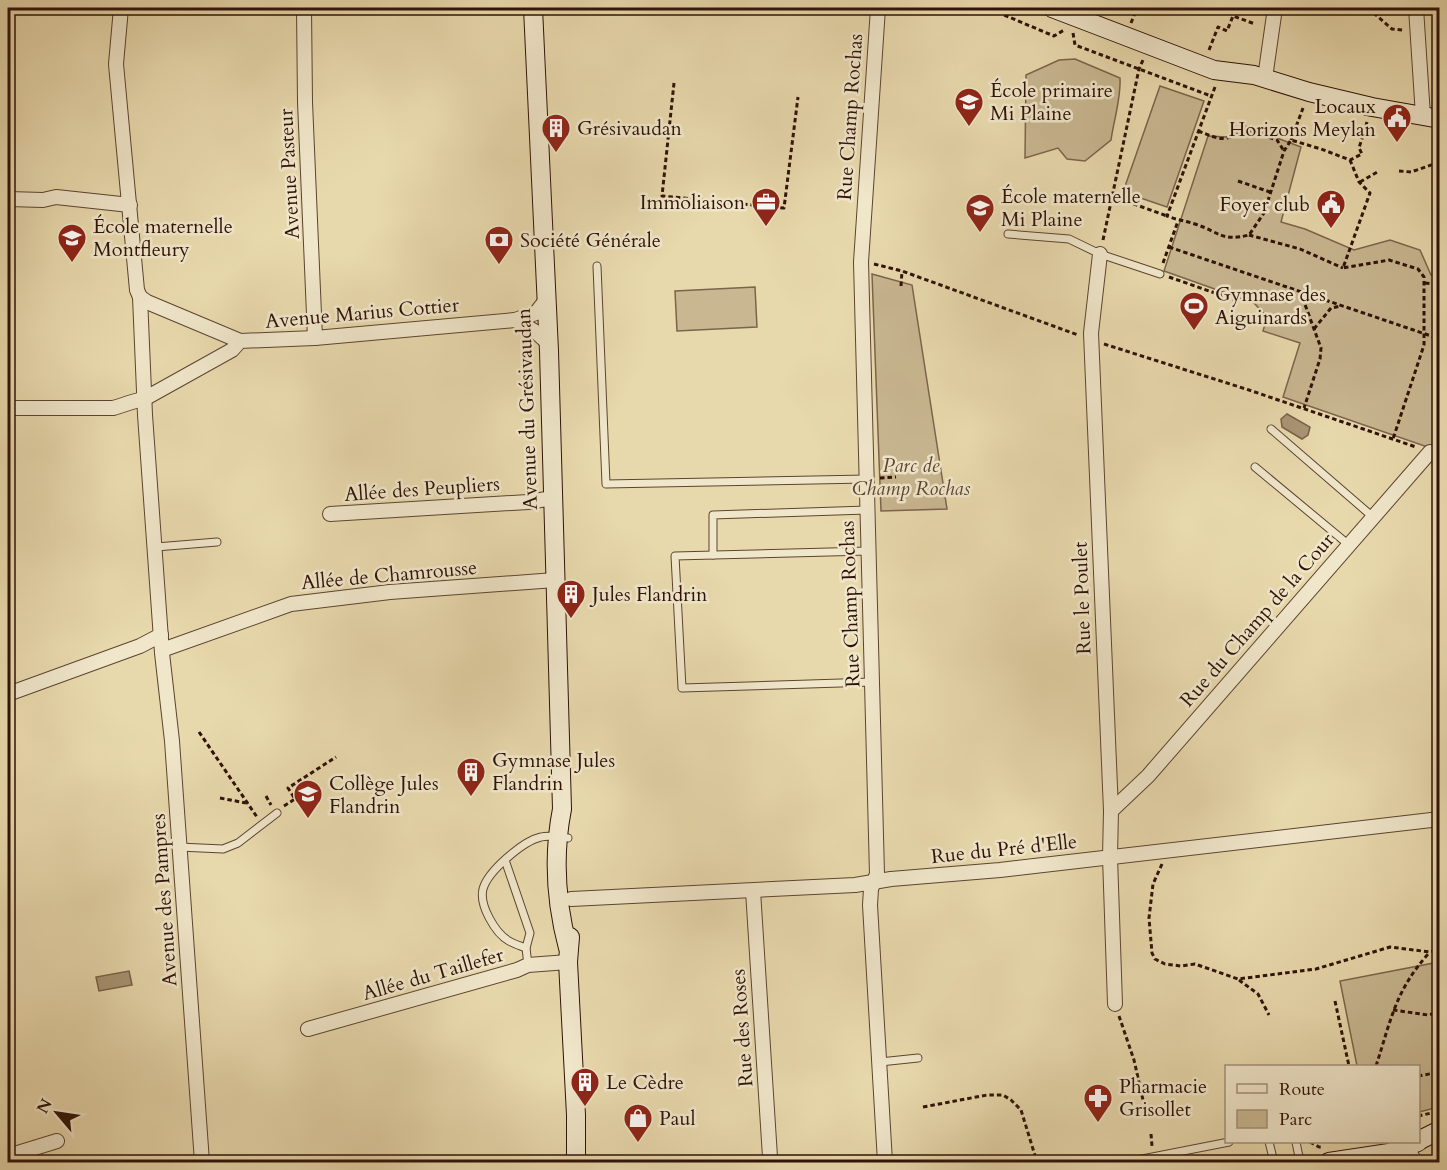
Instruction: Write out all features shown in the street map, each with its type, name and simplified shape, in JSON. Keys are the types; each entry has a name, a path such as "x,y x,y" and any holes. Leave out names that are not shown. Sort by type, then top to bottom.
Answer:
{"street":[{"name":"Avenue des Pampres","path":"122,8 116,64 137,290 143,300 144,399 162,650 172,741 202,1162"},
{"name":"Avenue Pasteur","path":"303,8 315,338"},
{"name":"Avenue du Grésivaudan","path":"533,8 548,343 562,809 568,824 563,837 560,918 568,955"},
{"name":"Rue Champ Rochas","path":"878,8 861,262 877,874 873,881 870,922 885,1162"},
{"path":"1052,8 1214,70 1264,78 1309,92 1372,107 1431,117 1416,8"},
{"path":"1264,78 1275,8"},
{"path":"8,198 43,200 57,197 130,205"},
{"name":"Rue le Poulet","path":"1100,254 1092,340 1111,811 1110,857 1115,1004"},
{"path":"143,300 240,341"},
{"name":"Avenue Marius Cottier","path":"8,408 113,408 123,406 129,401 144,399 232,350 240,341 315,338 515,320 536,313 546,300"},
{"path":"515,320 536,332 548,343"},
{"path":"218,330 221,345 219,357"},
{"name":"Rue du Champ de la Cour","path":"1111,811 1148,776 1430,452"},
{"name":"Allée des Peupliers","path":"330,514 528,502 553,498"},
{"name":"Allée de Chamrousse","path":"162,650 291,604 370,594 555,580"},
{"path":"8,694 140,646 161,635"},
{"name":"Rue du Pré d'Elle","path":"571,899 855,885 873,881 1012,869 1440,819"},
{"name":"Avenue du Grésivaudan","path":"563,837 572,919 568,955 576,1115 576,1162"},
{"name":"Rue des Roses","path":"753,891 770,1157 768,1162"},
{"name":"Allée du Taillefer","path":"308,1029 568,955"},
{"path":"1420,1140 1440,1130"},
{"path":"8,1156 57,1142"},
{"path":"1333,1162 1389,1153 1415,1143"}],"lane":[{"path":"1008,234 1069,239 1100,254 1160,274"},
{"path":"597,266 606,484 866,479"},
{"path":"1271,429 1373,517"},
{"path":"1255,467 1349,545"},
{"path":"713,555 713,515 867,510"},
{"path":"156,547 217,542"},
{"path":"868,551 675,556 681,688 872,682"},
{"path":"179,847 223,849 238,843 277,813"},
{"path":"526,948 507,941 498,931 484,907 483,887 495,868 540,837 563,837"},
{"path":"505,860 530,933 526,948 528,965"},
{"path":"880,1062 918,1058"},
{"path":"1127,1162 1225,1143"},
{"path":"1269,1143 1274,1162"},
{"path":"1296,1143 1300,1162"},
{"path":"1415,1143 1420,1162"}],"path":[{"path":"1002,8 1004,15 1054,36 1066,30 1074,34 1076,45 1211,96 1167,216"},
{"path":"1368,8 1392,29 1397,30"},
{"path":"1210,46 1218,27 1227,31 1233,16 1255,24"},
{"path":"1100,254 1139,69 1150,44"},
{"path":"674,83 662,196 784,208 798,97"},
{"path":"1249,235 1264,213 1284,152 1291,140 1309,92"},
{"path":"1350,160 1362,154 1359,148 1369,118"},
{"path":"1198,131 1227,139 1246,130 1277,140 1284,152"},
{"path":"1291,140 1321,148 1350,160 1359,182 1370,194 1343,268"},
{"path":"1399,171 1411,172 1440,162"},
{"path":"1359,182 1379,171"},
{"path":"1238,181 1270,192"},
{"path":"1112,196 1192,223 1219,235 1231,238 1249,235 1300,249 1343,268 1389,260 1421,272 1425,283 1422,352 1393,439"},
{"path":"1178,220 1160,274 1239,301"},
{"path":"1169,247 1440,339"},
{"path":"861,262 902,271 1092,340 1304,408 1430,452"},
{"path":"901,286 902,271"},
{"path":"1425,283 1440,285"},
{"path":"1299,290 1311,316 1320,342 1321,353 1304,408"},
{"path":"1314,329 1331,309 1346,306"},
{"path":"883,477 896,477"},
{"path":"199,732 256,817 277,813 295,799 288,788 336,758"},
{"path":"220,798 246,803"},
{"path":"1162,863 1153,884 1149,918 1152,953 1155,959 1166,964 1181,966 1195,964 1238,979 1258,994 1269,1015"},
{"path":"1238,979 1316,969 1390,947 1430,952 1440,949"},
{"path":"1376,1065 1399,994 1414,970 1430,952"},
{"path":"1335,1001 1349,1065"},
{"path":"1115,1004 1134,1060 1143,1101"},
{"path":"1393,1010 1428,1015 1440,1012"},
{"path":"1420,1076 1440,1071"},
{"path":"922,1107 987,1095 1003,1095 1021,1110 1037,1162"},
{"path":"1420,1116 1440,1111"}],"green space":[{"path":"1075,59 1120,78 1111,140 1085,161 1067,159 1058,148 1025,158 1026,75 1059,60"},
{"path":"1160,86 1204,101 1167,207 1123,192"},
{"path":"1245,126 1301,147 1281,222 1305,229 1354,250 1390,240 1420,250 1431,275 1439,274 1439,451 1283,397 1300,343 1263,331 1267,317 1254,303 1164,271 1208,136 1227,137"},
{"name":"Parc de Champ Rochas","path":"872,274 912,285 947,509 881,511"},
{"path":"755,287 757,327 677,331 675,291"},
{"path":"1439,962 1439,1107 1420,1112 1420,1065 1357,1065 1340,981"}],"shaded area":[{"path":"1287,414 1310,427 1308,435 1302,439 1282,427 1281,419"},
{"path":"129,971 132,985 99,991 96,977"}],"place":[{"name":"École primaire Mi Plaine","path":"969,128"},
{"name":"Locaux Horizons Meylan","path":"1397,144"},
{"name":"Grésivaudan","path":"556,154"},
{"name":"Immoliaison","path":"766,228"},
{"name":"Foyer club","path":"1331,230"},
{"name":"École maternelle Mi Plaine","path":"980,234"},
{"name":"École maternelle Montfleury","path":"72,264"},
{"name":"Société Générale","path":"499,266"},
{"name":"Gymnase des Aiguinards","path":"1194,332"},
{"name":"Jules Flandrin","path":"571,620"},
{"name":"Gymnase Jules Flandrin","path":"471,798"},
{"name":"Collège Jules Flandrin","path":"308,820"},
{"name":"Le Cèdre","path":"585,1108"},
{"name":"Pharmacie Grisollet","path":"1098,1124"},
{"name":"Paul","path":"638,1144"}]}
